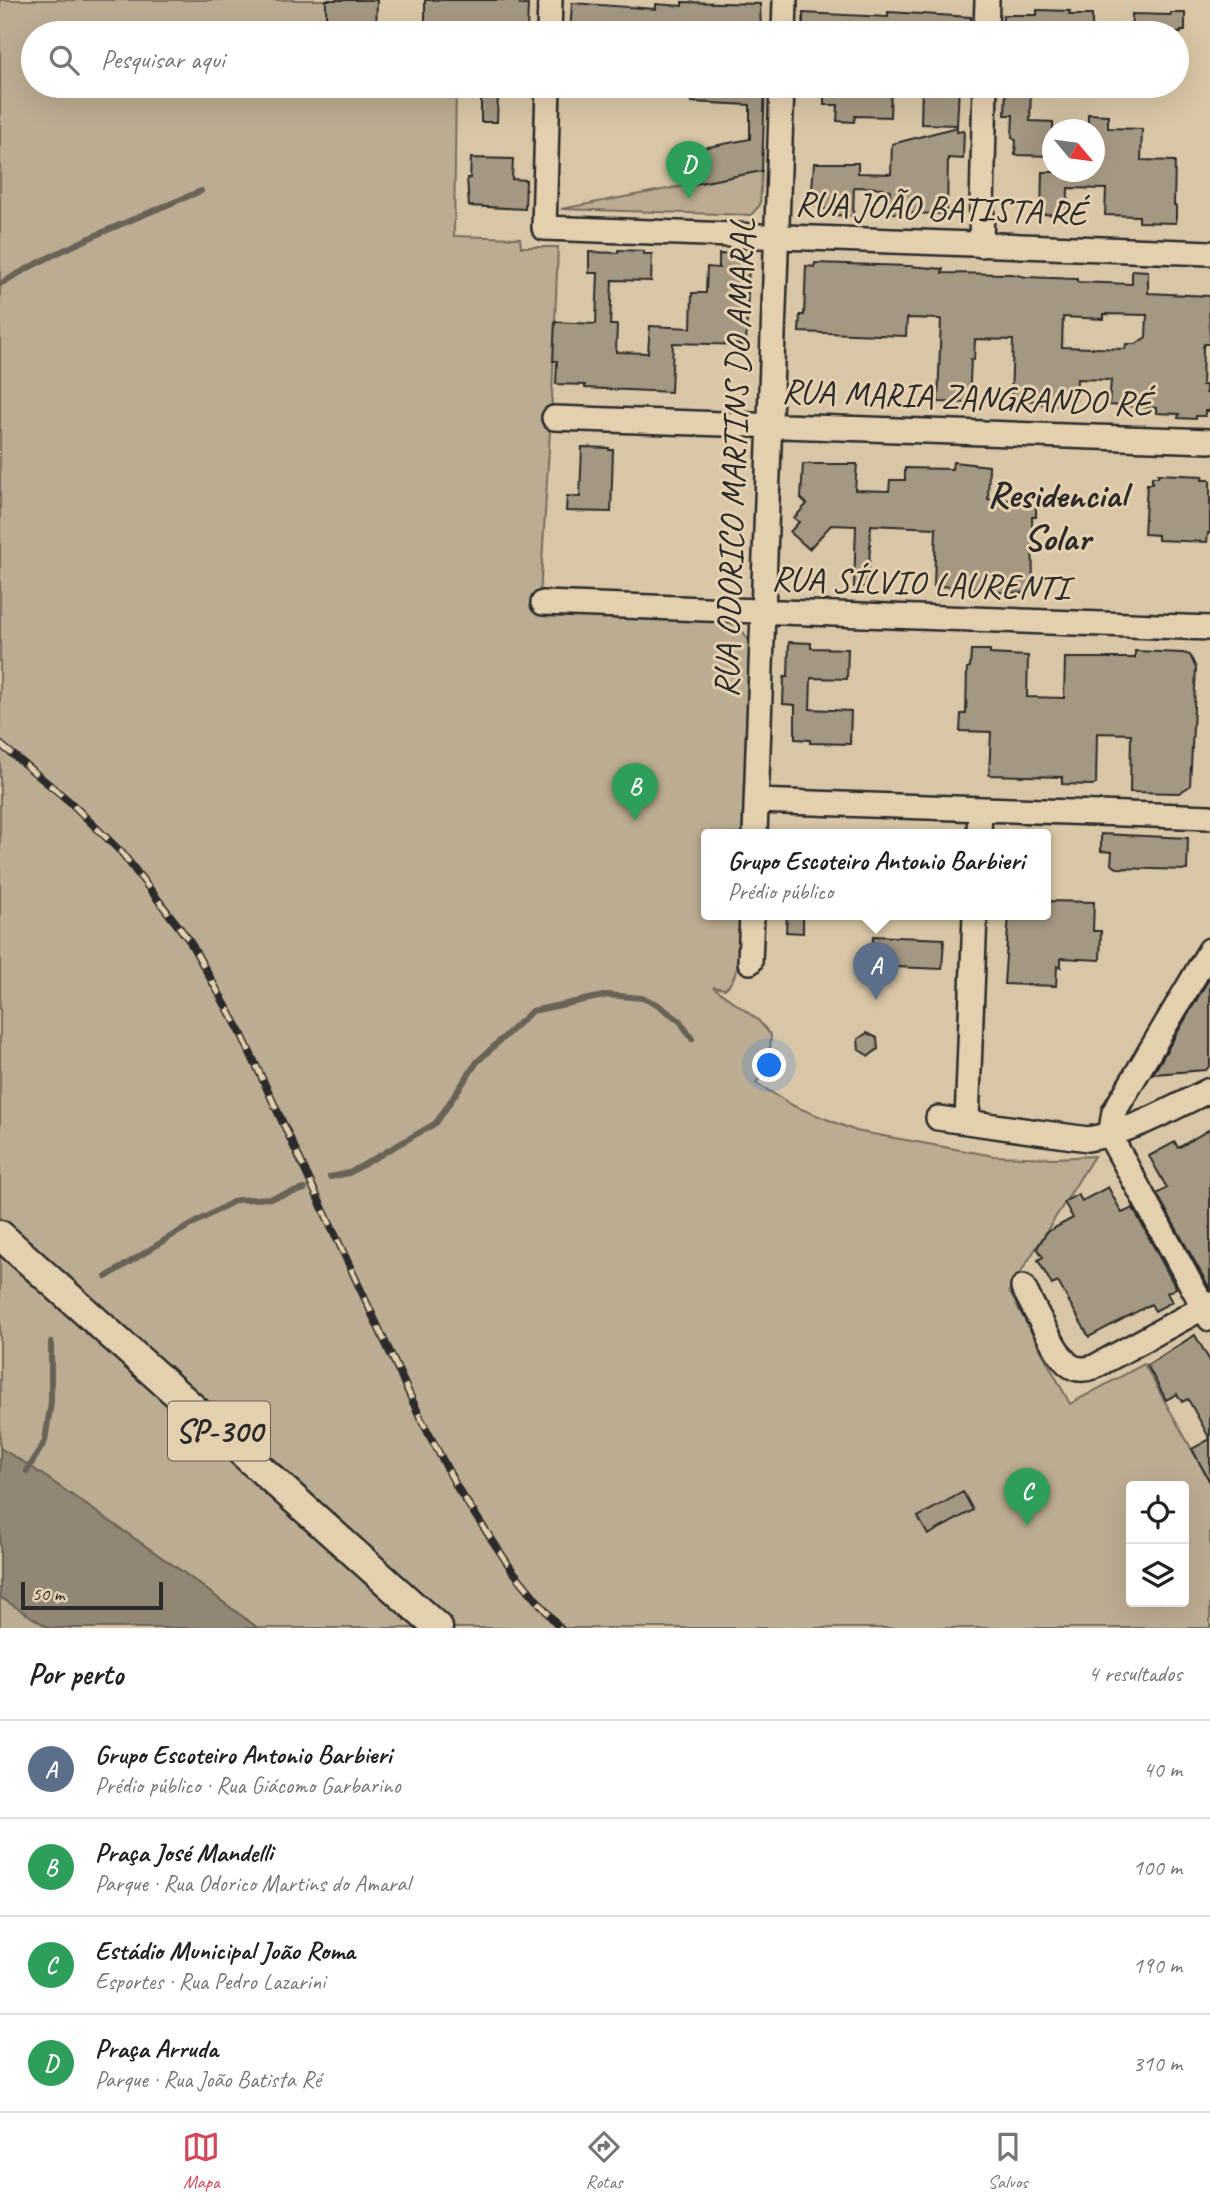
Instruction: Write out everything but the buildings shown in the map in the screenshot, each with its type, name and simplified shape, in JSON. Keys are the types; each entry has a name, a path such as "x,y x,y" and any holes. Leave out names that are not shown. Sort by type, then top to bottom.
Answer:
{"main road":[{"name":"SP-300","path":"0,1235 438,1628"}],"street":[{"path":"549,21 550,0"},
{"path":"784,21 785,0"},
{"path":"986,21 987,0"},
{"name":"RUA JOÃO BATISTA RÉ","path":"548,98 544,228 1210,253"},
{"name":"RUA ODORICO MARTINS DO AMARAL","path":"755,829 782,98"},
{"path":"981,245 985,98"},
{"name":"RUA MARIA ZANGRANDO RÉ","path":"554,418 1210,441"},
{"name":"RUA SÍLVIO LAURENTI","path":"544,603 1210,628"},
{"path":"756,801 1210,817"},
{"path":"979,829 980,809"},
{"path":"750,962 752,920"},
{"path":"967,1122 975,920"},
{"path":"1023,1287 1064,1359 1076,1368 1085,1370 1208,1310 1110,1136 1114,1112 1210,950"},
{"path":"938,1118 1088,1139 1110,1136 1135,1126 1210,1090"}],"shaded area":[{"path":"0,0 326,0 326,21 21,21 21,98 456,98 454,236 520,238 521,247 558,247 539,613 727,622 740,627 749,641 743,829 701,829 701,920 740,920 739,954 735,974 725,989 713,987 758,1020 771,1035 769,1064 756,1083 794,1106 856,1131 994,1156 1094,1156 1009,1291 1070,1404 1144,1364 1210,1482 1210,1628 258,1628 180,1570 0,1448"},
{"path":"762,171 760,205 751,215 561,209"},
{"path":"0,1448 180,1570 258,1628 49,1628 0,1597"},
{"path":"0,1597 49,1628 0,1628"}],"waterway":[{"path":"0,284 74,245 201,191"},
{"path":"330,1177 349,1173 436,1123 477,1062 532,1011 608,995 642,998 657,1004 680,1021 692,1039"},
{"path":"106,1277 236,1200 271,1198 305,1189"},
{"path":"27,1471 45,1441 51,1402 51,1342"}],"railway":[{"path":"0,744 69,801 122,853 189,940 240,1031 421,1419 458,1489 512,1570 560,1628"}],"place":[{"name":"Praça Arruda","path":"689,199"},
{"name":"Praça José Mandelli","path":"635,821"},
{"name":"Grupo Escoteiro Antonio Barbieri","path":"876,1000"},
{"name":"Estádio Municipal João Roma","path":"1027,1526"}],"district":[{"name":"Residencial Solar","path":"1057,516"}]}
